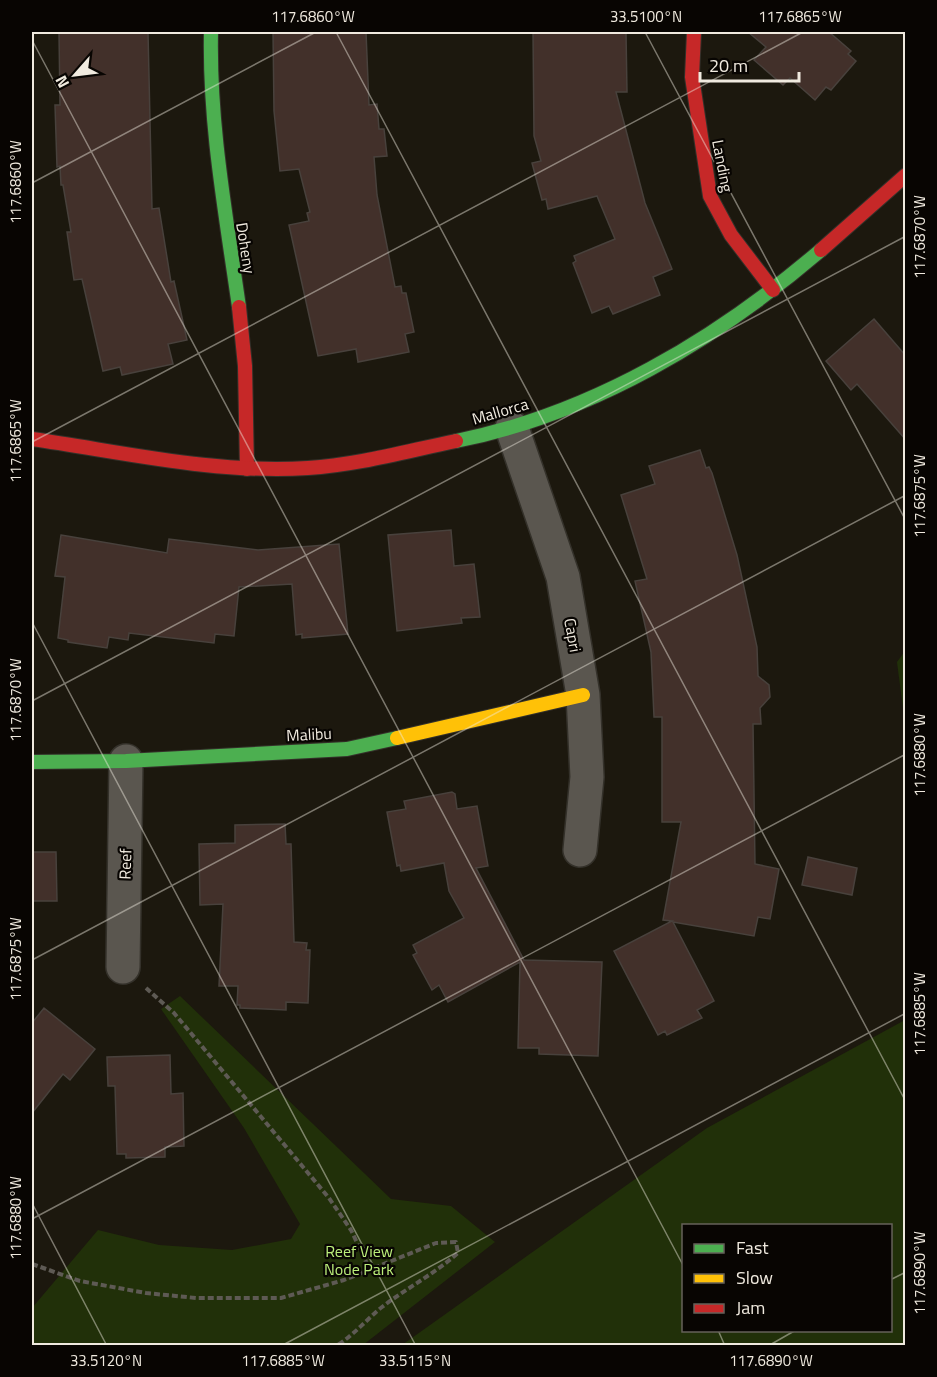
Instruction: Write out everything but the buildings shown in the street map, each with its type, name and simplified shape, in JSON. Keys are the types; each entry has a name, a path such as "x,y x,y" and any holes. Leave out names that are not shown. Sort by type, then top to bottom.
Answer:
{"street":[{"name":"Doheny","path":"211,32 209,67 221,194 242,334 247,469"},
{"name":"Landing","path":"694,32 692,77 710,196 730,235 773,290"},
{"name":"Mallorca","path":"32,439 247,469 298,470 387,455 512,428 599,394 677,354 773,290 906,175"},
{"name":"Capri","path":"512,428 563,577 583,696 587,777 580,850"},
{"name":"Malibu","path":"32,762 126,761 347,749 583,696"},
{"name":"Reef","path":"123,967 126,761"}],"path":[{"path":"123,967 174,1013 329,1198 351,1230 370,1270"},
{"path":"32,1264 80,1281 146,1293 196,1298 281,1298 344,1280 436,1243 456,1242 458,1253 435,1273 382,1307 355,1334 336,1346"}],"green space":[{"path":"905,651 905,723 897,662"},
{"name":"Reef View Node Park","path":"180,996 391,1199 451,1206 495,1242 363,1345 32,1345 32,1308 98,1230 159,1245 232,1250 291,1239 300,1224 244,1128 161,1009"},
{"path":"905,1020 905,1345 402,1345 707,1128"}],"traffic: fast":[{"path":"211,32 216,136 239,307"},
{"path":"456,441 506,429 556,412 650,369 739,314 821,250"},
{"path":"32,762 126,761 347,749 397,738"}],"traffic: slow":[{"path":"397,738 583,695"}],"traffic: jam":[{"path":"694,32 692,77 710,196 731,235 773,290"},
{"path":"821,250 906,175"},
{"path":"239,307 245,366 247,469"},
{"path":"32,439 170,461 273,469 345,464 456,441"}]}
